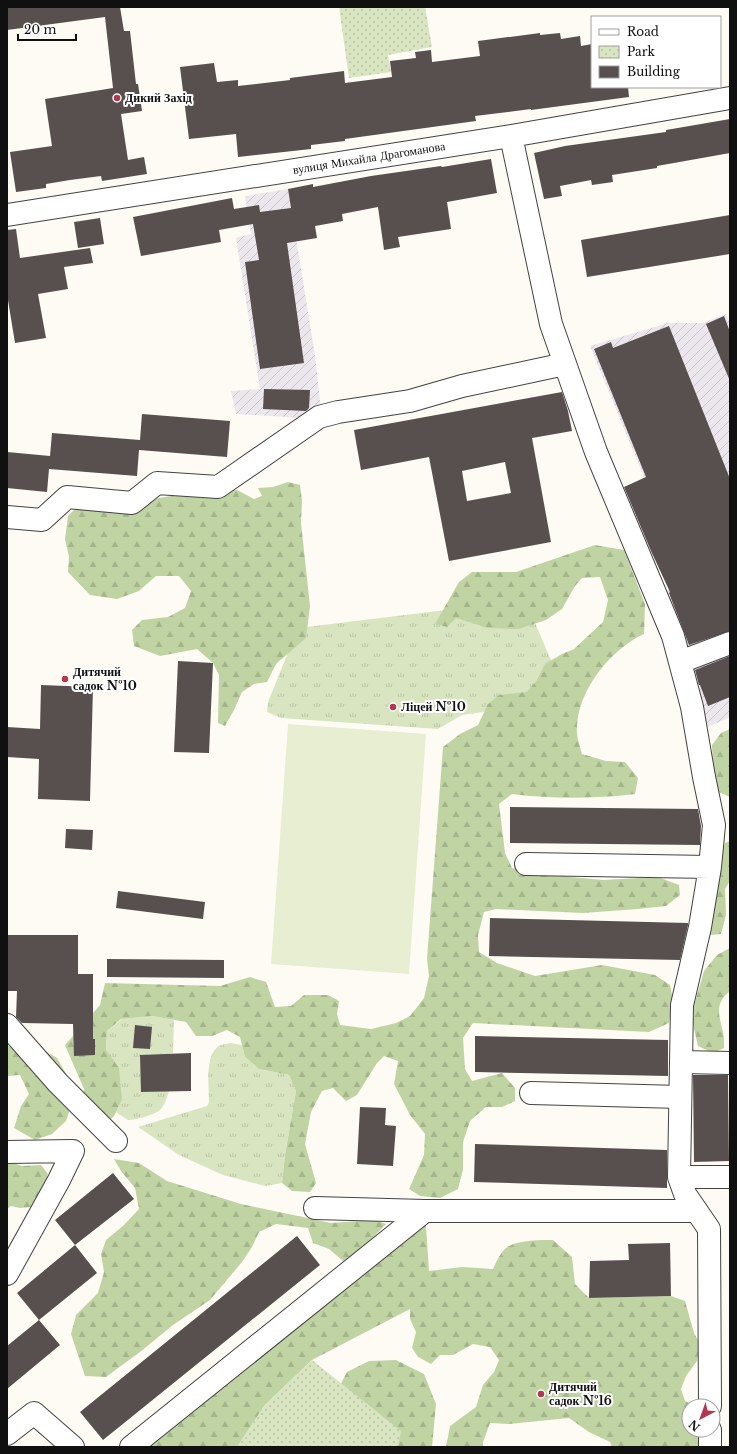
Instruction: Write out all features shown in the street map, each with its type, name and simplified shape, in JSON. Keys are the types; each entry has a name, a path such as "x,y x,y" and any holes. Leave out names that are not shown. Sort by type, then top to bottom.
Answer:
{"street":[{"name":"вулиця Михайла Драгоманова","path":"7,215 511,136 730,98"},
{"path":"511,136 551,324 596,452 673,636 692,707 704,778 714,825 710,867 700,927 682,1005 679,1177 685,1194 709,1229 710,1398"},
{"path":"7,517 42,520 67,497 132,503 157,483 218,487 319,417 338,412 410,401 462,386 565,364"},
{"path":"680,662 730,643"},
{"path":"526,864 710,867"},
{"path":"7,1025 58,1083 116,1141"},
{"path":"680,1062 730,1063"},
{"path":"531,1093 680,1097"},
{"path":"7,1152 73,1151 59,1180 7,1274"},
{"path":"679,1177 730,1178"},
{"path":"315,1208 424,1211 696,1211"},
{"path":"131,1447 424,1211"},
{"path":"7,1434 34,1413 72,1447"}],"shaded area":[{"path":"288,189 315,355 322,419 236,414 231,391 260,389 236,238 251,234 245,196"},
{"path":"726,314 730,324 730,717 706,728 665,591 687,582 590,346 668,323 703,323"}],"green space":[{"path":"339,7 425,7 432,47 388,55 391,72 349,78"},
{"path":"288,482 300,485 302,501 301,523 310,606 306,638 276,664 267,682 254,684 242,692 225,726 218,723 219,675 213,663 197,649 160,656 134,646 132,630 142,620 168,617 185,608 191,591 179,576 156,576 139,591 117,599 90,595 68,572 69,557 65,539 68,516 77,507 135,512 158,498 203,492 237,490 254,499 262,496 258,488 273,487"},
{"path":"595,545 624,550 645,604 644,634 620,650 598,672 583,699 577,727 578,737 582,754 606,761 625,762 638,778 635,794 573,798 512,794 499,804 505,853 512,868 528,873 603,880 658,877 679,885 680,895 666,906 638,909 583,913 496,909 484,912 478,935 479,952 497,963 535,976 602,965 655,975 670,985 673,1000 669,1023 649,1032 473,1023 463,1038 465,1069 472,1081 502,1073 515,1088 515,1101 502,1107 486,1107 470,1121 463,1142 463,1170 458,1189 440,1198 420,1196 409,1189 424,1155 425,1134 410,1115 394,1084 398,1061 384,1056 377,1063 357,1095 346,1101 333,1088 322,1091 311,1112 305,1144 316,1183 310,1192 292,1191 282,1183 285,1155 296,1091 289,1075 259,1069 245,1057 240,1037 227,1030 212,1036 196,1036 186,1022 152,1016 121,1019 107,1031 106,1050 119,1068 122,1100 114,1116 97,1132 86,1128 79,1119 84,1089 65,1045 100,1005 105,983 220,986 250,977 266,982 275,1007 291,1006 304,995 328,995 339,1001 337,1014 340,1025 371,1029 396,1023 410,1016 424,998 429,976 427,959 443,747 460,734 478,725 488,704 499,695 527,692 537,680 545,664 574,649 603,622 608,600 600,577 582,578 575,586 562,609 546,620 518,629 488,628 456,618 447,627 435,624 459,582 472,572 516,572"},
{"path":"495,604 527,604 568,700 462,715 438,729 281,718 267,712 268,702 298,628"},
{"path":"288,724 426,734 409,974 271,964"},
{"path":"730,729 730,797 719,792 713,768 712,745 721,733"},
{"path":"730,841 730,881 725,889 726,915 721,934 711,935 700,927 691,907 720,856 725,843"},
{"path":"730,948 730,991 722,1000 719,1010 724,1048 713,1053 698,1046 691,1016 704,971 717,955"},
{"path":"152,1016 174,1020 173,1053 168,1054 169,1071 141,1071 141,1092 169,1091 161,1109 145,1117 128,1120 116,1112 122,1100 106,1050 107,1031 122,1019"},
{"path":"230,1043 242,1045 245,1057 259,1069 289,1075 296,1091 285,1155 282,1183 265,1186 223,1175 179,1155 138,1127 207,1106 209,1102 208,1079 212,1055 221,1045"},
{"path":"7,1046 42,1049 57,1058 69,1079 70,1109 66,1121 52,1134 35,1140 14,1128 21,1106 29,1094 20,1075 7,1076"},
{"path":"114,1159 139,1163 167,1181 241,1204 331,1223 375,1220 386,1224 359,1252 343,1261 329,1249 313,1243 308,1228 276,1224 259,1232 252,1247 242,1262 210,1300 173,1325 106,1377 85,1376 71,1334 76,1315 98,1293 104,1272 101,1254 106,1240 124,1225 139,1209 135,1188 121,1171"},
{"path":"7,1161 22,1166 41,1165 48,1174 42,1192 33,1207 20,1208 11,1206 7,1209"},
{"path":"425,1211 429,1271 462,1267 493,1269 501,1253 509,1246 525,1241 553,1240 572,1257 575,1284 589,1298 671,1296 685,1301 694,1333 700,1344 697,1361 686,1376 681,1389 684,1398 681,1398 681,1438 698,1438 698,1447 612,1447 610,1442 589,1432 569,1418 509,1424 490,1423 483,1442 483,1447 446,1447 450,1426 476,1407 483,1385 494,1372 499,1360 490,1347 473,1344 453,1355 440,1355 431,1364 418,1357 412,1348 416,1332 410,1319 410,1309 312,1360 265,1405 237,1447 131,1447"},
{"path":"312,1360 401,1431 398,1447 237,1447 265,1405"},
{"path":"396,1360 424,1374 436,1404 432,1447 387,1447 332,1401 347,1372 369,1361"}],"building":[{"path":"7,7 120,7 124,31 130,31 136,84 138,84 142,111 121,114 128,160 144,157 147,174 102,181 101,176 70,180 46,184 46,188 16,192 10,152 52,146 45,99 113,88 105,17 7,30"},
{"path":"540,33 540,35 560,33 561,39 580,36 581,46 591,44 591,88 628,88 629,97 475,116 476,121 345,139 345,141 311,145 311,149 238,157 236,134 189,139 180,67 214,63 217,82 238,80 238,86 290,80 290,78 344,71 345,83 392,77 390,61 416,58 415,52 431,50 432,62 480,56 478,41"},
{"path":"730,119 730,153 657,166 657,168 612,175 613,182 592,185 591,180 560,186 562,196 544,199 534,153 565,146 666,132 666,130"},
{"path":"491,159 497,193 447,202 451,229 398,237 400,247 384,250 378,207 342,214 343,221 315,226 317,238 287,243 304,363 260,369 245,262 259,260 253,224 219,230 221,242 141,256 133,217 232,198 234,209 259,205 260,212 291,208 288,189 313,184 313,187 371,176"},
{"path":"730,215 730,254 587,277 581,240"},
{"path":"100,218 104,244 78,248 74,222"},
{"path":"16,229 20,258 90,248 93,263 64,267 68,289 38,294 46,338 15,343 7,294 7,230"},
{"path":"724,316 730,332 730,381 706,324"},
{"path":"669,326 730,479 730,631 689,645 669,593 670,592 624,487 646,477 594,349 611,342 613,348"},
{"path":"264,389 310,390 309,408 306,411 263,409"},
{"path":"562,392 572,431 532,438 551,542 449,561 429,457 361,470 354,430","holes":["505,462 511,493 467,501 462,471"]},
{"path":"142,414 230,421 227,457 139,450 137,476 49,469 47,492 7,488 7,452 50,456 52,433 140,440"},
{"path":"730,656 730,697 708,706 699,685 695,670"},
{"path":"178,661 213,663 209,753 174,752"},
{"path":"41,685 93,687 90,801 38,799 39,759 7,757 7,727 40,729"},
{"path":"510,807 698,809 701,826 700,845 510,843"},
{"path":"66,829 93,830 92,850 65,848"},
{"path":"118,891 205,902 203,919 116,908"},
{"path":"490,918 688,923 688,925 680,960 489,956"},
{"path":"7,935 78,935 78,974 93,974 93,1039 95,1039 95,1055 74,1056 73,1024 22,1023 16,1017 17,991 7,991"},
{"path":"107,959 224,960 224,978 107,977"},
{"path":"135,1025 152,1027 150,1049 133,1048"},
{"path":"475,1036 668,1040 668,1076 475,1072"},
{"path":"191,1053 191,1091 141,1092 140,1055"},
{"path":"693,1075 728,1075 729,1161 694,1162"},
{"path":"360,1107 386,1108 385,1125 396,1126 393,1166 357,1164"},
{"path":"475,1144 667,1150 667,1188 474,1182"},
{"path":"113,1173 134,1199 75,1245 55,1220"},
{"path":"297,1236 320,1265 103,1440 80,1412"},
{"path":"670,1243 671,1296 589,1298 590,1261 629,1260 628,1244"},
{"path":"75,1245 97,1273 39,1320 17,1293"},
{"path":"39,1320 60,1345 7,1389 7,1346"}],"place":[{"name":"Дикий Захід","path":"117,98"},
{"name":"Дитячий садок №10","path":"65,679"},
{"name":"Ліцей №10","path":"393,707"},
{"name":"Дитячий садок №16","path":"541,1394"}]}
